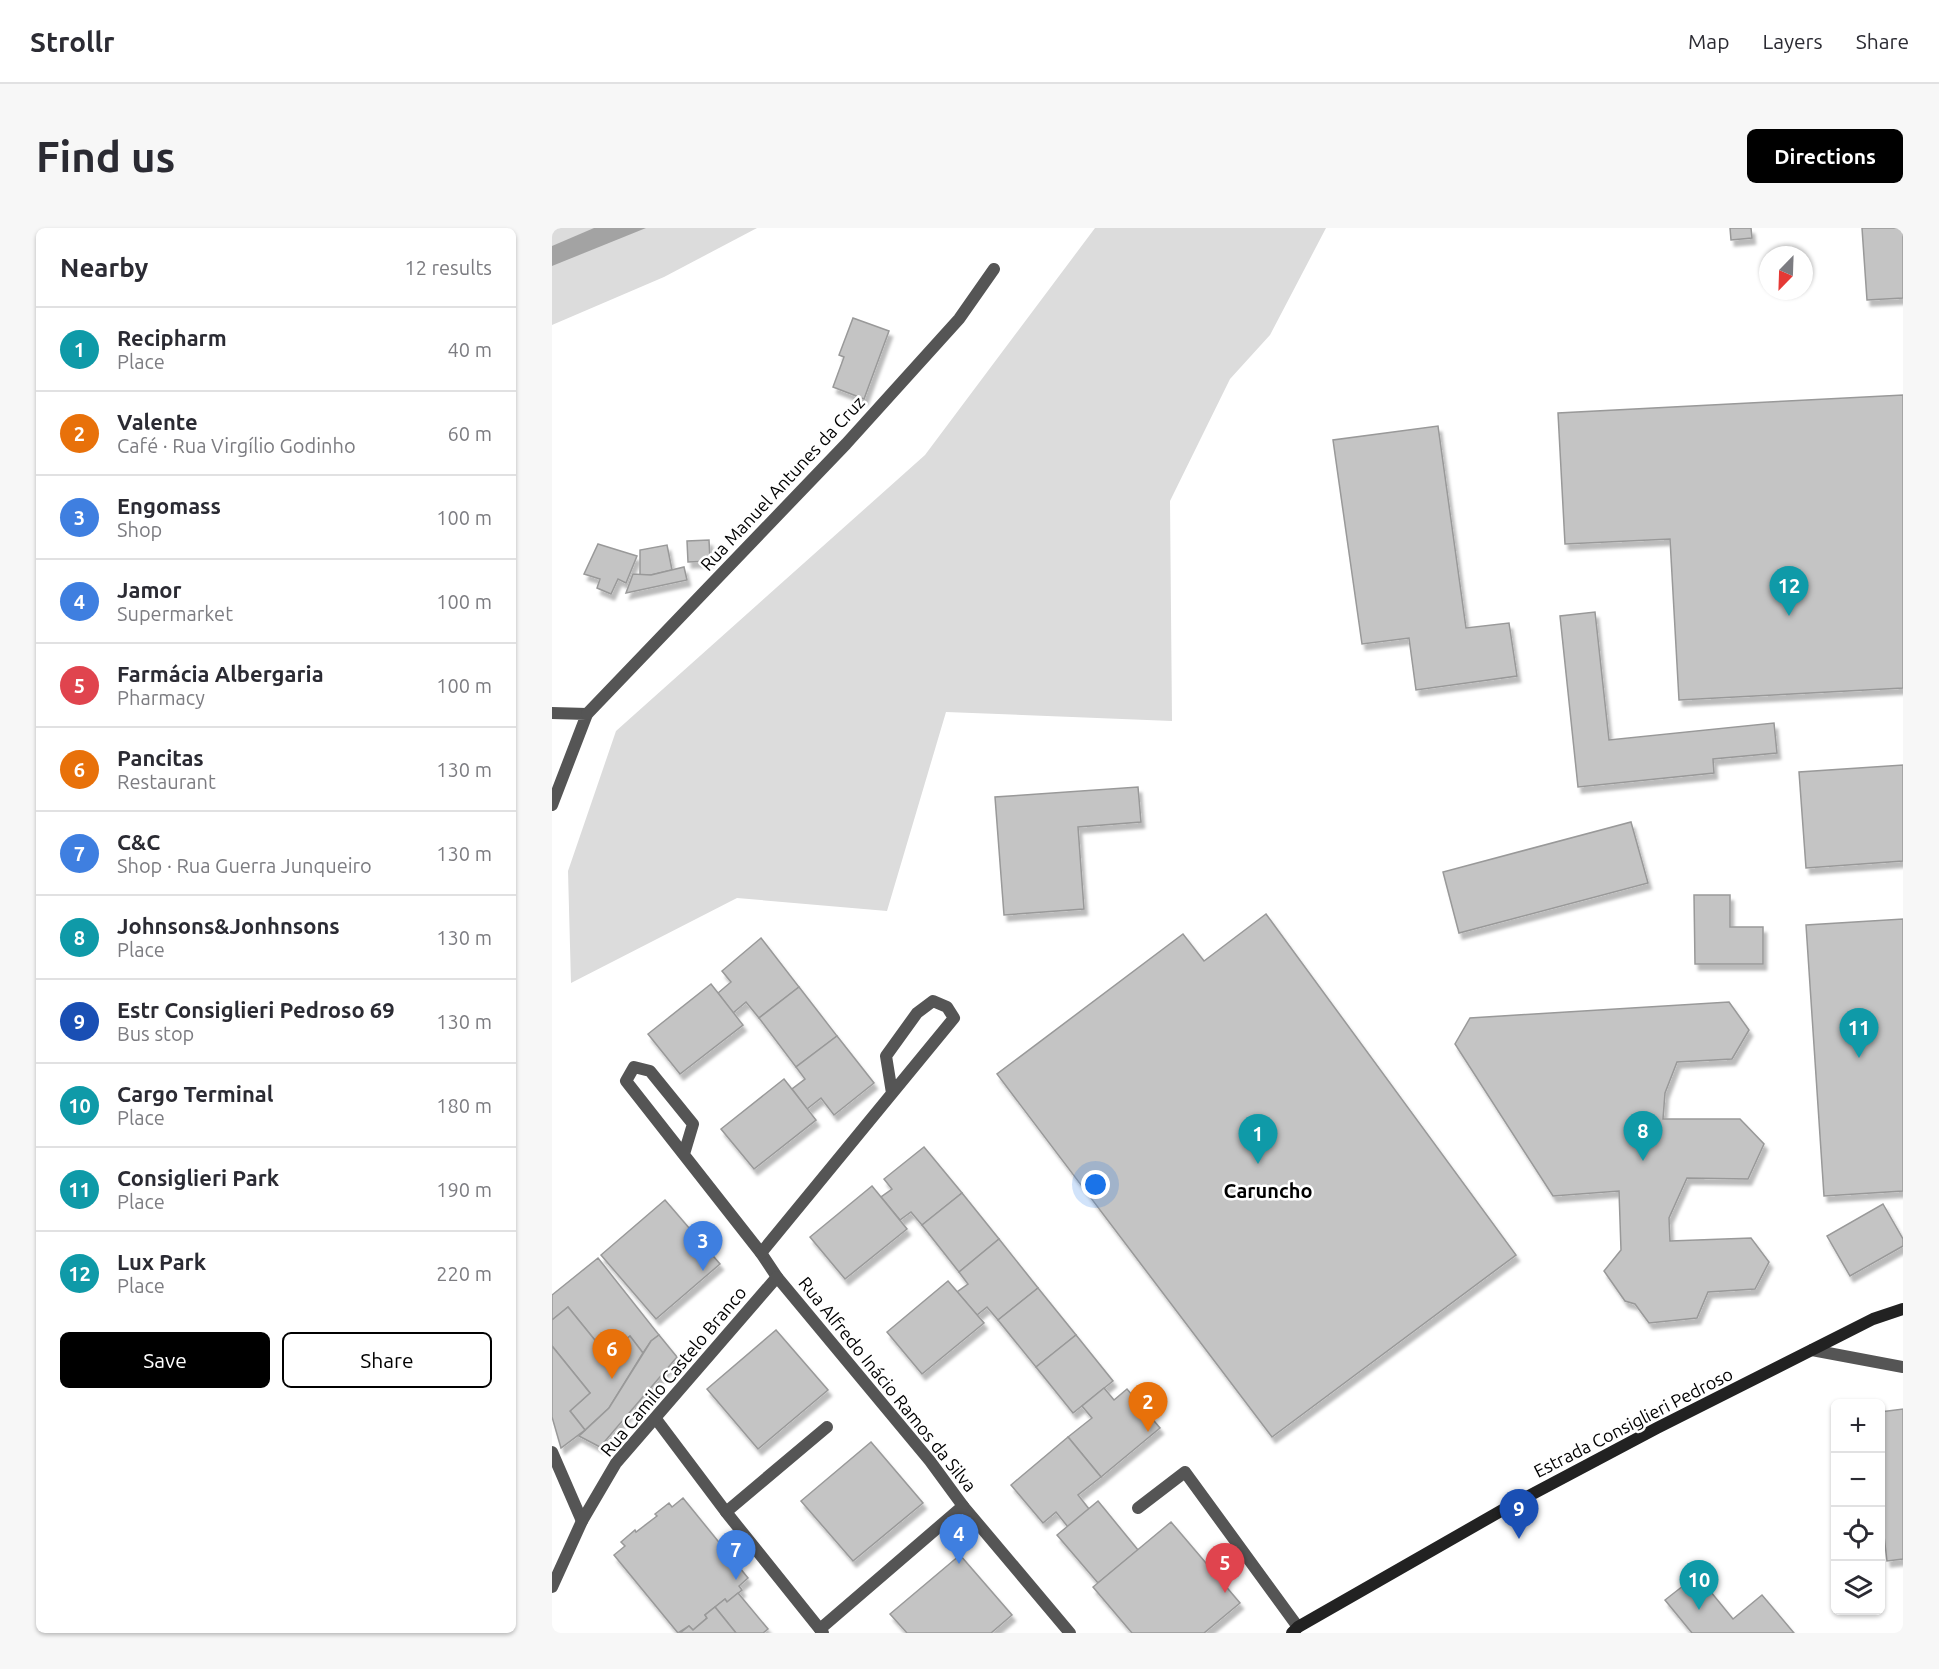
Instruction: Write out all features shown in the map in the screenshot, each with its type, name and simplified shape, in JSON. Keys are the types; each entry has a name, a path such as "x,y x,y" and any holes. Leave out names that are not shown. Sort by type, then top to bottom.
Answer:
{"main road":[{"name":"Estrada Consiglieri Pedroso","path":"1295,1630 1506,1508 1657,1428 1873,1319 1903,1309"}],"street":[{"name":"Rua Manuel Antunes da Cruz","path":"587,714 853,436 959,319 994,269"},
{"path":"552,713 587,714 552,805"},
{"path":"761,1252 954,1018 947,1006 933,1001 917,1013 886,1056 892,1093"},
{"name":"Rua Alfredo Inácio Ramos da Silva","path":"684,1154 693,1124 650,1071 634,1067 626,1081 761,1252 777,1277 930,1461 963,1506 1070,1633"},
{"name":"Rua Camilo Castelo Branco","path":"552,1587 582,1521 616,1463 777,1277"},
{"path":"1812,1350 1903,1367"},
{"path":"656,1419 726,1512 821,1631 963,1506"},
{"path":"726,1512 827,1427"},
{"path":"552,1452 582,1521"},
{"path":"1138,1508 1185,1472 1295,1630"}],"shaded area":[{"path":"552,228 757,228 664,277 552,325"},
{"path":"594,228 646,228 552,266 552,246"},
{"path":"1095,228 1326,228 1270,335 1230,379 1170,501 1172,721 946,712 887,911 737,898 571,983 568,871 616,731 925,455"}],"building":[{"path":"1730,228 1751,228 1752,238 1731,240"},
{"path":"1862,228 1903,228 1903,298 1867,300"},
{"path":"853,318 889,331 864,399 833,387 844,357 839,355"},
{"path":"1903,395 1903,688 1679,700 1670,539 1565,544 1558,413"},
{"path":"1438,426 1466,628 1509,623 1517,676 1416,690 1409,638 1362,644 1333,440"},
{"path":"709,540 710,561 688,562 687,541"},
{"path":"598,544 637,556 626,583 618,579 611,594 597,588 600,579 584,574"},
{"path":"667,545 672,570 640,575 640,550"},
{"path":"684,567 687,580 626,593 633,574 651,575"},
{"path":"1595,612 1609,740 1774,723 1777,753 1713,759 1714,773 1578,787 1560,616"},
{"path":"1903,765 1903,861 1806,868 1799,772"},
{"path":"1138,787 1141,822 1078,827 1084,909 1004,915 995,797"},
{"path":"1631,822 1648,883 1459,933 1443,872"},
{"path":"1694,895 1730,895 1730,927 1763,927 1763,964 1695,964"},
{"path":"1266,914 1516,1255 1272,1437 997,1074 1183,934 1204,961"},
{"path":"1903,919 1903,1191 1824,1196 1806,925"},
{"path":"761,938 799,987 759,1018 746,1002 733,1013 718,993 731,982 722,971"},
{"path":"711,984 743,1025 680,1074 648,1034"},
{"path":"799,987 837,1036 796,1067 759,1018"},
{"path":"1729,1002 1749,1030 1732,1059 1677,1062 1665,1093 1663,1119 1740,1119 1764,1144 1748,1179 1687,1178 1669,1218 1670,1241 1751,1238 1769,1262 1755,1289 1708,1292 1697,1318 1649,1323 1635,1304 1625,1301 1604,1271 1621,1250 1619,1191 1553,1196 1455,1044 1470,1018"},
{"path":"837,1036 874,1083 834,1115 821,1098 807,1109 792,1089 805,1079 796,1067"},
{"path":"784,1079 816,1120 754,1169 721,1129"},
{"path":"924,1147 962,1193 922,1225 911,1212 900,1220 881,1197 892,1189 884,1179"},
{"path":"872,1186 907,1229 845,1279 810,1237"},
{"path":"962,1193 999,1239 959,1272 922,1225"},
{"path":"665,1200 720,1264 656,1319 601,1255"},
{"path":"1883,1204 1903,1239 1903,1246 1850,1276 1827,1236"},
{"path":"999,1239 1038,1288 998,1320 987,1307 977,1315 957,1292 968,1284 959,1272"},
{"path":"598,1258 659,1335 651,1341 643,1353 630,1336 607,1355 568,1307 552,1320 552,1295"},
{"path":"948,1281 984,1323 922,1374 887,1332"},
{"path":"1038,1288 1076,1335 1036,1367 998,1320"},
{"path":"568,1307 607,1355 630,1336 643,1353 609,1408 585,1430 570,1411 590,1393 552,1346 552,1320"},
{"path":"776,1330 828,1390 758,1449 707,1389"},
{"path":"659,1335 677,1357 600,1447 579,1436 609,1408 651,1341"},
{"path":"1076,1335 1113,1381 1073,1413 1036,1367"},
{"path":"552,1346 590,1393 570,1411 585,1430 561,1448 552,1417"},
{"path":"1104,1388 1114,1400 1127,1389 1160,1428 1101,1477 1068,1437 1092,1418 1082,1406"},
{"path":"1903,1409 1903,1559 1887,1561 1885,1544 1885,1411"},
{"path":"1068,1437 1101,1477 1078,1495 1089,1509 1068,1527 1056,1512 1043,1523 1011,1485"},
{"path":"871,1442 923,1503 853,1561 801,1501"},
{"path":"683,1498 748,1578 739,1586 742,1590 727,1602 725,1599 705,1615 707,1618 693,1630 689,1626 678,1633 614,1555 625,1546 621,1542 635,1530 636,1532 657,1516 655,1514 669,1503 672,1507"},
{"path":"1098,1501 1138,1550 1098,1583 1057,1535"},
{"path":"1171,1522 1240,1603 1204,1633 1132,1633 1093,1587"},
{"path":"960,1555 1012,1615 991,1633 907,1633 890,1614"},
{"path":"1697,1575 1733,1619 1762,1595 1794,1633 1692,1633 1665,1600"},
{"path":"738,1593 768,1629 763,1633 736,1633 715,1607 725,1599 727,1602"},
{"path":"715,1607 736,1633 680,1633 689,1626 693,1630 707,1618 705,1615"}],"place":[{"name":"Lux Park","path":"1789,616"},
{"name":"Consiglieri Park","path":"1859,1058"},
{"name":"Johnsons&Jonhnsons","path":"1643,1161"},
{"name":"Recipharm","path":"1258,1164"},
{"name":"Engomass","path":"703,1271"},
{"name":"Pancitas","path":"612,1379"},
{"name":"Valente","path":"1148,1432"},
{"name":"Estr Consiglieri Pedroso 69","path":"1519,1539"},
{"name":"Jamor","path":"959,1564"},
{"name":"C&C","path":"736,1580"},
{"name":"Farmácia Albergaria","path":"1225,1593"},
{"name":"Cargo Terminal","path":"1699,1610"}],"district":[{"name":"Caruncho","path":"1268,1190"}]}
